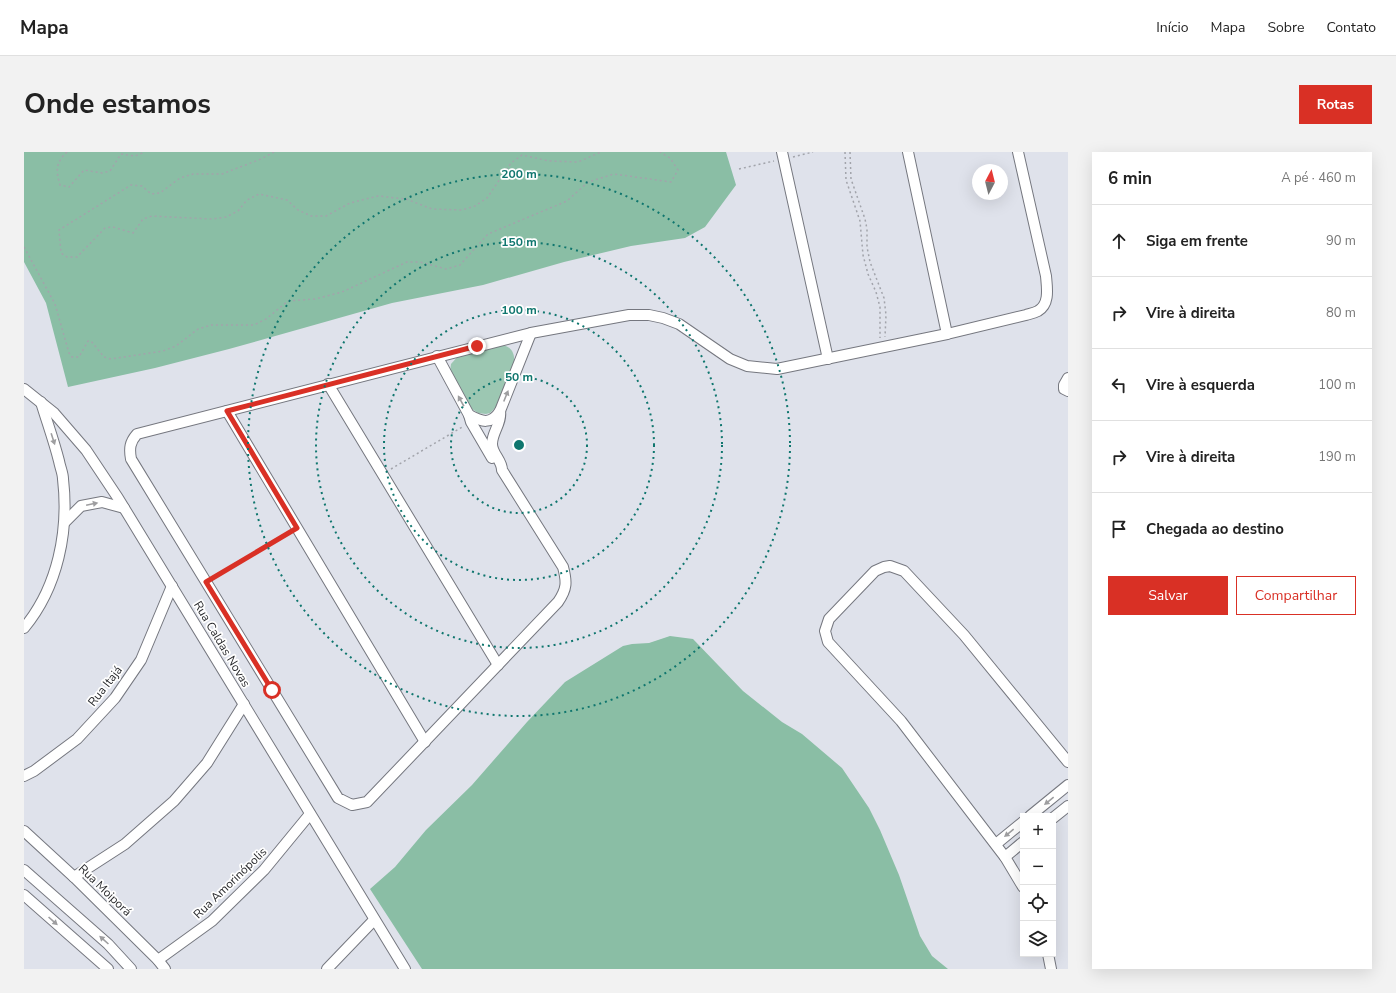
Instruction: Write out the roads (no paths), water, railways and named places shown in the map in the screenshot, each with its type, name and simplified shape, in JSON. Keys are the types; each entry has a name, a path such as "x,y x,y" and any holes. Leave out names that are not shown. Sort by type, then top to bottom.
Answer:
{"street":[{"path":"782,152 828,359"},
{"path":"908,152 947,334"},
{"path":"437,356 498,468 502,470 563,566 566,580 564,592 558,602 367,802 352,805 338,798 131,458 129,451 130,442 137,434 437,356 532,333 629,315 649,315 663,318 679,324 730,359 747,366 777,369 947,334 1026,315 1038,311 1045,304 1047,293 1046,276 1018,152"},
{"path":"470,418 489,421 500,411 532,333"},
{"path":"1068,378 1064,385 1064,389 1068,391"},
{"path":"328,384 498,665"},
{"name":"Rua Caldas Novas","path":"24,389 54,413 86,450 172,586 405,969"},
{"path":"24,628 35,615 56,570 65,522 63,478 56,447 41,402"},
{"path":"227,411 425,742"},
{"path":"500,411 501,417 493,438 492,448 502,466 502,470"},
{"path":"65,522 81,506 102,502 124,508"},
{"path":"1022,885 996,844 901,721 828,642 825,631 829,619 875,570 890,566 904,571 964,635 1068,762"},
{"name":"Rua Itajá","path":"24,776 34,771 77,739 115,698 141,660 172,586"},
{"path":"74,877 125,844 174,801 207,763 244,704"},
{"path":"1034,813 1068,785"},
{"path":"1056,816 1068,806"},
{"name":"Rua Amorinópolis","path":"158,960 212,921 264,870 310,814"},
{"path":"996,844 1020,824"},
{"name":"Rua Moiporá","path":"24,831 74,877 158,960 165,969"},
{"path":"1005,857 1020,844"},
{"path":"24,870 108,944 131,969"},
{"path":"24,895 107,968 120,956"},
{"path":"327,969 374,920"},
{"path":"1049,957 1051,969"}]}
